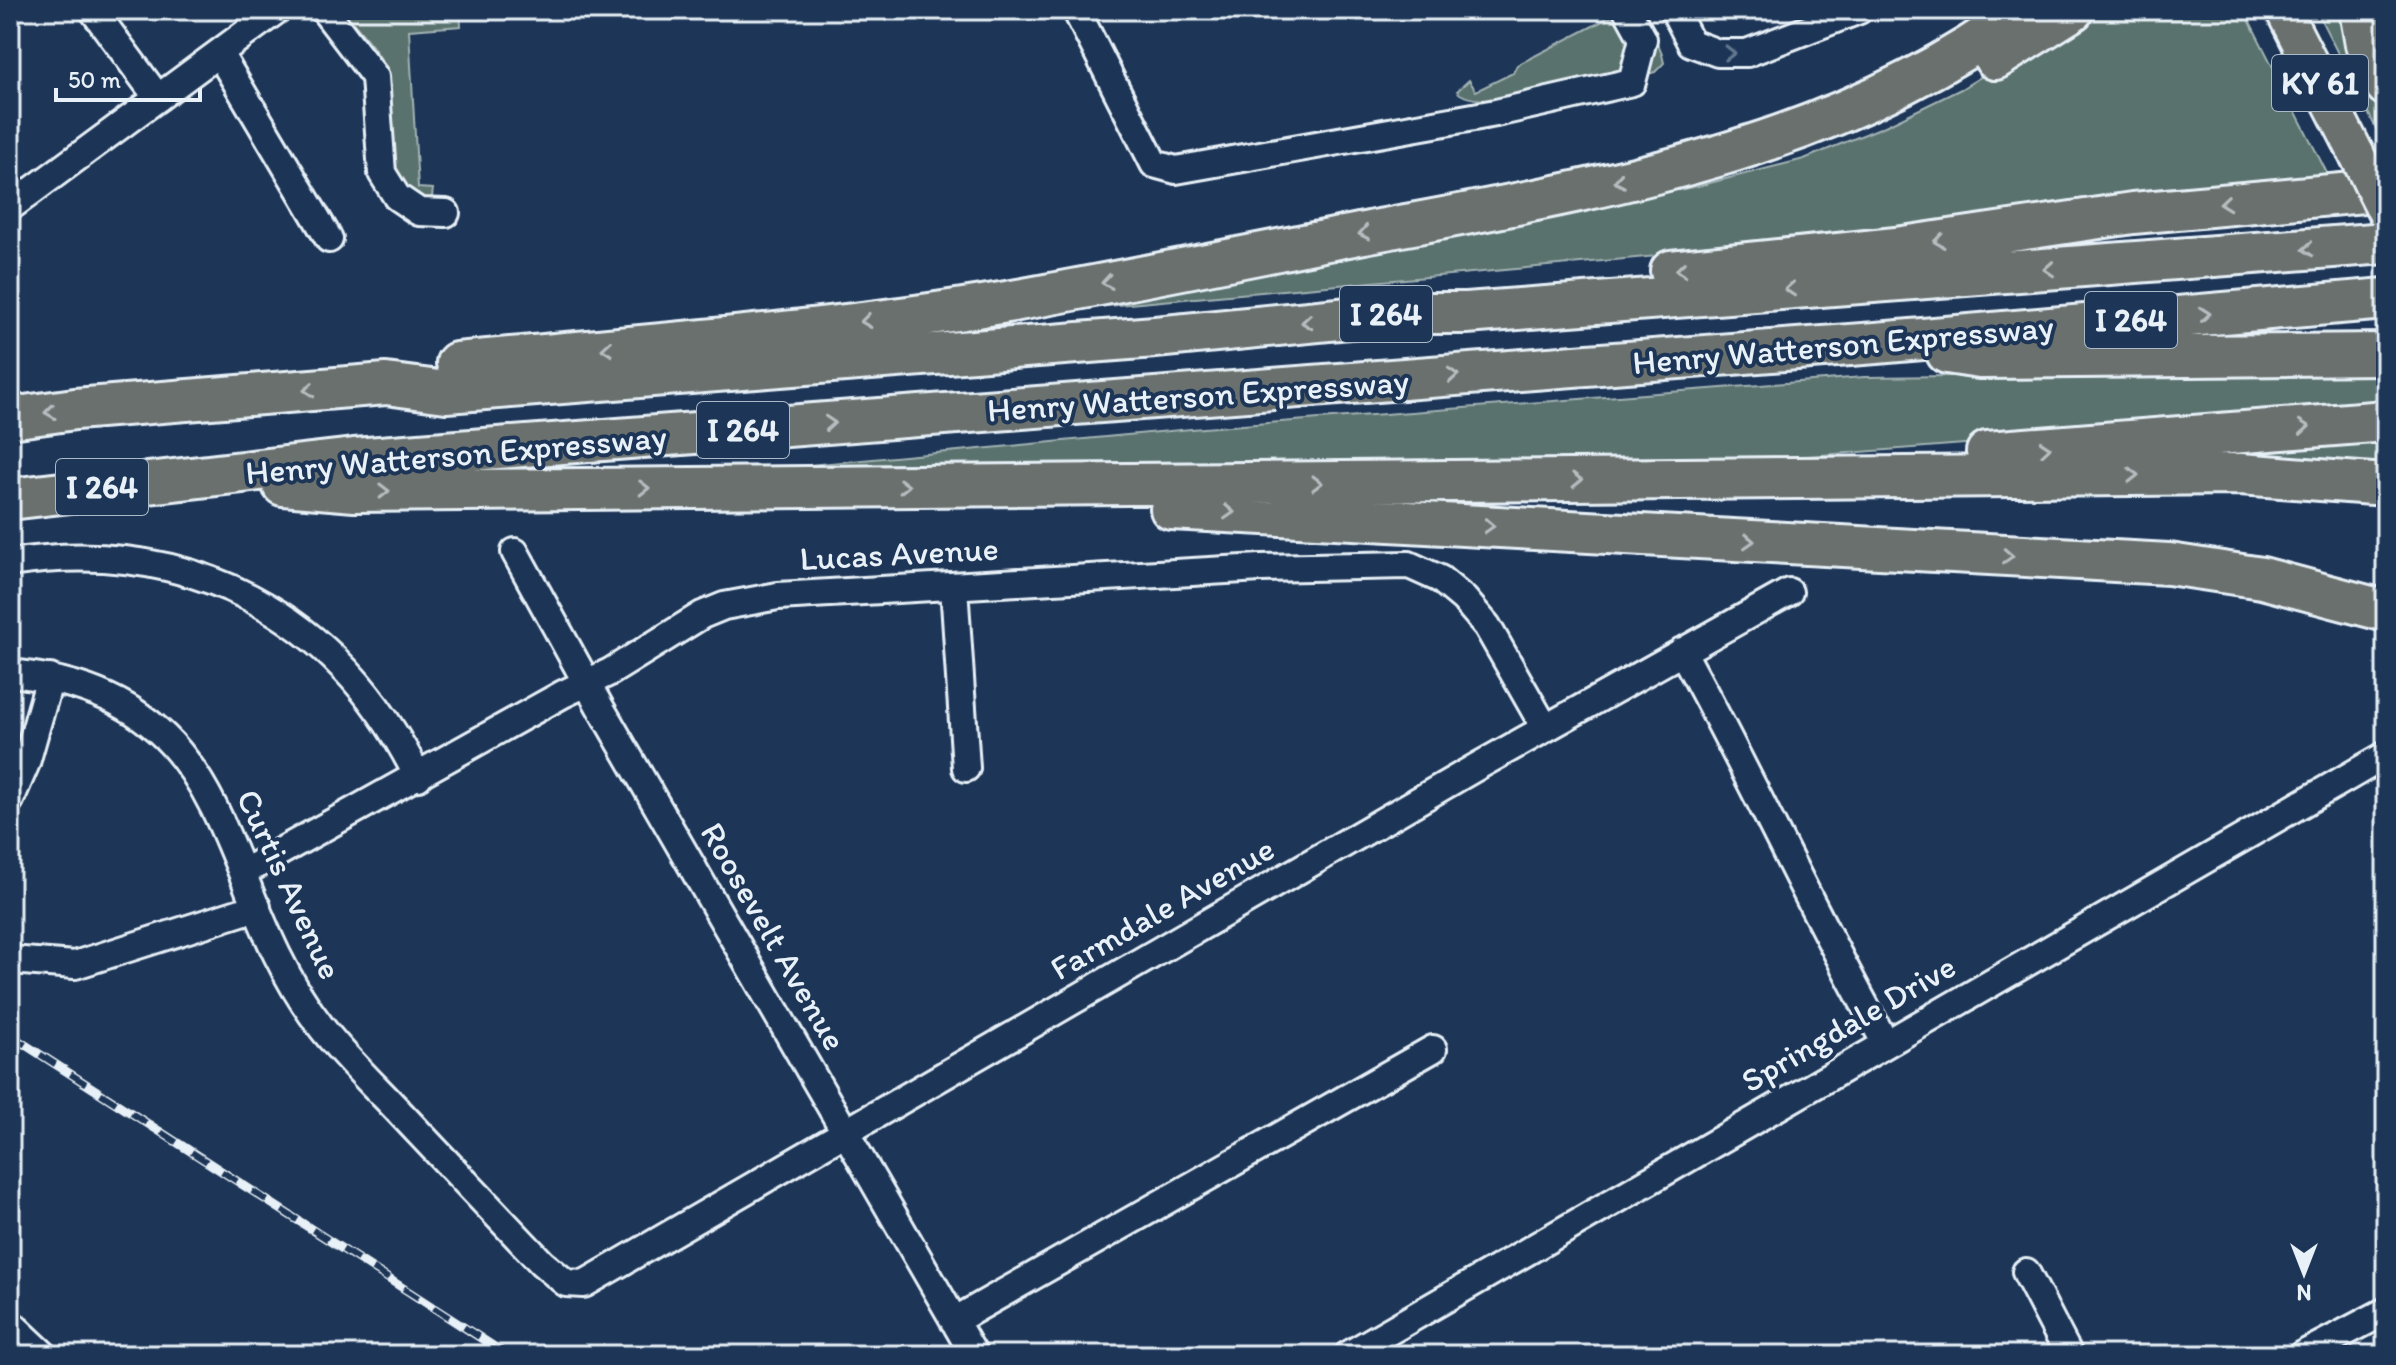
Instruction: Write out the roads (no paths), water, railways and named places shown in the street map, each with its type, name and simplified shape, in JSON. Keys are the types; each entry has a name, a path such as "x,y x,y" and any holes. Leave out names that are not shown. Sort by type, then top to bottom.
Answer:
{"highway":[{"path":"386,384 443,365 768,333 1008,302 1695,165 1810,127 1873,100 1937,67 2023,10"},
{"path":"1695,165 1737,167 1852,130 1964,77 2073,10"},
{"path":"2360,10 2366,44 2386,85"},
{"path":"1400,313 1465,292 1815,257 2133,213 2386,190"},
{"name":"Henry Watterson Expressway","path":"10,418 90,407 386,384 446,392 1155,337 1400,313 1482,312 2386,243"},
{"name":"Henry Watterson Expressway","path":"10,499 354,459 1876,343 2386,299"},
{"path":"1876,343 1980,358 2386,354"},
{"path":"1859,478 1904,459 2386,421"},
{"path":"194,477 355,491 2240,474 2386,485"},
{"path":"1015,485 1068,503 2169,564 2262,578 2386,611"}],"main road":[{"name":"KY 61","path":"2283,10 2386,213"}],"street":[{"path":"93,10 158,98"},
{"path":"10,207 277,10"},
{"path":"324,10 375,77 382,173 397,197 419,212 446,213"},
{"path":"1076,10 1154,164 1176,170 1496,113 1632,82 1643,39 1627,10"},
{"path":"1674,10 1691,43 1718,53 1747,53 1859,10"},
{"path":"219,53 329,239"},
{"name":"Roosevelt Avenue","path":"515,552 974,1355"},
{"path":"10,563 67,556 141,560 200,575 264,604 321,644 364,690 405,750 418,777"},
{"name":"Lucas Avenue","path":"244,872 724,606 778,596 1261,568 1409,565 1440,579 1464,599 1487,626 1545,728"},
{"path":"954,587 966,768"},
{"name":"Farmdale Avenue","path":"571,1285 584,1284 602,1276 1545,728 1789,592"},
{"path":"1682,651 1744,764 1844,969 1885,1042"},
{"name":"Curtis Avenue","path":"10,673 81,686 120,704 171,743 210,795 290,982 322,1028 542,1263 571,1285"},
{"path":"10,800 26,763 50,678"},
{"name":"Springdale Drive","path":"1348,1355 2386,755"},
{"path":"10,960 75,965 257,907"},
{"path":"954,1321 1433,1049"},
{"path":"2026,1272 2069,1355"},
{"path":"2302,1355 2386,1311"},
{"path":"10,1324 44,1355"}],"railway":[{"path":"10,1035 507,1355"}]}
